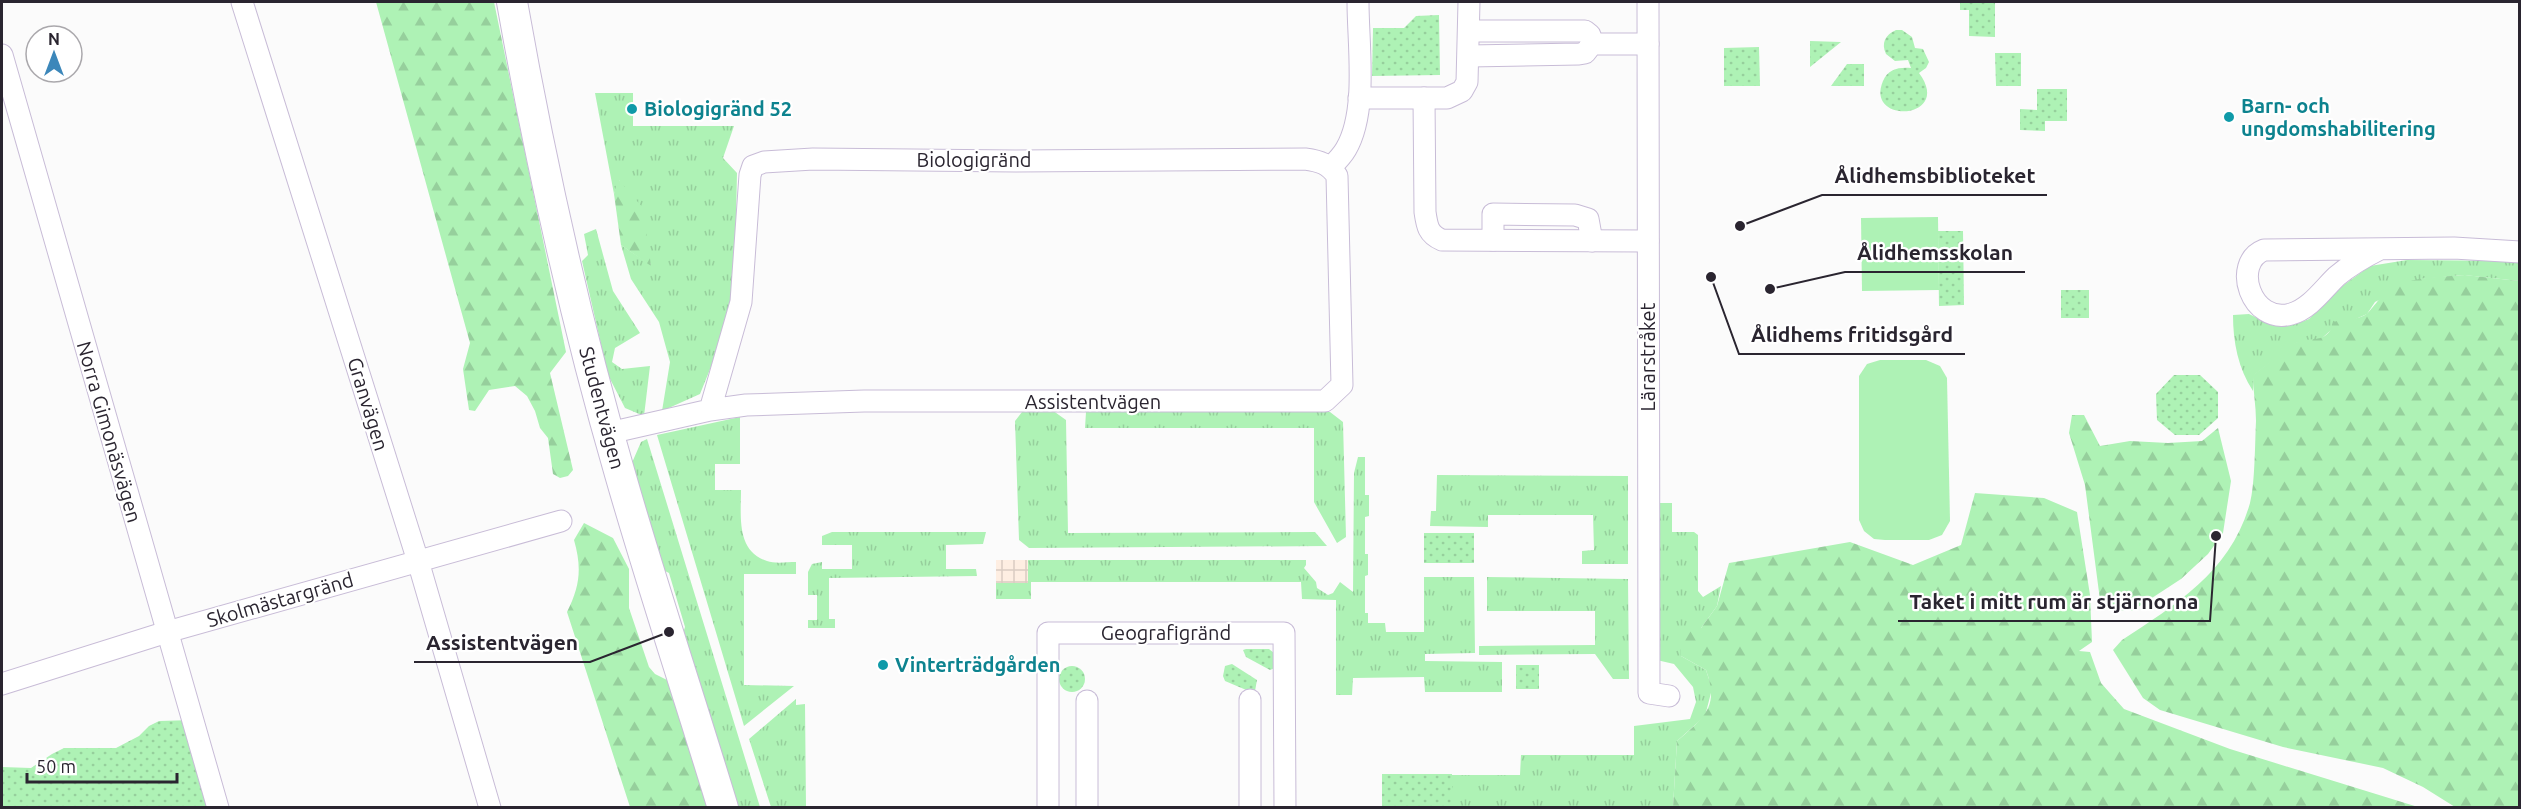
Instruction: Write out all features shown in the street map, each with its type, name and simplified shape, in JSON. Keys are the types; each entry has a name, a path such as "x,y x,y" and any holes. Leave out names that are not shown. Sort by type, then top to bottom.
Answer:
{"street":[{"name":"Granvägen","path":"242,2 418,561 490,807"},
{"name":"Studentvägen","path":"512,2 552,198 584,338 609,433 723,807"},
{"path":"1331,167 1346,149 1356,124 1359,98 1358,2"},
{"path":"1359,98 1446,98 1462,91 1467,81 1469,56 1469,2"},
{"name":"Lärarstråket","path":"1648,2 1648,693 1669,696"},
{"path":"1469,31 1585,31 1590,35 1592,44"},
{"path":"1592,44 1648,44"},
{"path":"1469,56 1579,54 1585,53 1592,44"},
{"name":"Norra Gimonäsvägen","path":"2,55 218,807"},
{"path":"1424,98 1427,228 1433,236 1442,240 1648,242"},
{"name":"Biologigränd","path":"710,410 741,302 750,175 753,166 764,162 813,159 1004,161 1305,159 1319,161 1331,167"},
{"name":"Assistentvägen","path":"609,433 710,410 746,405 864,401 1325,401 1342,385 1339,188 1337,176 1331,167"},
{"path":"2380,249 2360,259 2338,275 2303,308 2292,314 2278,316 2267,312 2258,306 2249,289 2249,268 2252,259 2264,250 2454,248 2520,252"},
{"name":"Skolmästargränd","path":"2,684 167,632 561,521"},
{"name":"Geografigränd","path":"1048,807 1047,633 1284,633 1284,807"},
{"path":"1250,700 1250,807"},
{"path":"1087,701 1087,807"}],"shaded area":[{"path":"996,560 1028,560 1028,583 996,583"}],"green space":[{"path":"376,2 494,2 566,352 550,373 573,470 568,476 560,478 553,474 548,438 540,428 527,396 515,386 489,390 475,411 469,410 463,369 470,343"},
{"path":"1960,2 1995,2 1995,37 1969,36 1969,10 1960,10"},
{"path":"1439,15 1440,75 1372,76 1373,28 1404,28 1416,16"},
{"path":"1896,30 1902,30 1912,37 1915,48 1923,49 1929,62 1926,68 1919,73 1927,89 1925,100 1918,108 1907,111 1895,110 1886,105 1881,95 1883,81 1891,71 1911,68 1908,60 1895,61 1886,54 1885,40"},
{"path":"1810,41 1841,42 1810,67"},
{"path":"1759,47 1760,86 1724,86 1724,48"},
{"path":"1995,53 2021,53 2021,86 1996,86"},
{"path":"1847,64 1864,64 1864,86 1831,86"},
{"path":"2037,89 2067,89 2067,121 2045,121 2045,131 2020,130 2020,109 2037,110"},
{"path":"595,93 633,93 633,126 734,126 723,158 737,173 734,310 700,394 662,411 670,362 659,322 631,279 621,245 651,265 619,180 614,194"},
{"path":"618,179 643,208 651,266 621,245 614,194"},
{"path":"1938,217 1939,290 1862,291 1861,218"},
{"path":"596,229 613,291 640,333 615,348 612,362 622,369 650,366 644,416 625,408 608,375 582,261 588,255 584,234"},
{"path":"1938,231 1963,231 1964,305 1939,306"},
{"path":"2407,260 2519,261 2519,281 2464,275 2421,279 2375,302 2367,314 2331,330 2321,339 2296,343 2254,375 2253,391 2237,354 2233,315 2249,314 2274,326 2296,324 2309,319 2341,287 2370,266"},
{"path":"2465,275 2519,281 2519,807 2455,807 2423,787 2383,768 2283,747 2160,710 2143,698 2113,650 2122,640 2163,613 2200,584 2230,548 2241,527 2252,495 2254,475 2256,421 2253,375 2295,343 2323,337 2334,322 2365,315 2387,292 2399,285 2426,278"},
{"path":"2061,290 2089,290 2089,318 2061,318"},
{"path":"1880,360 1926,360 1940,366 1947,378 1950,521 1942,535 1929,540 1874,539 1864,531 1859,520 1859,376 1867,364"},
{"path":"2174,375 2200,375 2218,392 2218,418 2199,435 2175,435 2157,420 2156,394"},
{"path":"1052,410 1066,420 1068,533 1315,532 1327,546 1029,548 1019,540 1015,421 1022,412"},
{"path":"1086,412 1330,412 1343,422 1346,537 1337,543 1314,502 1314,428 1085,428"},
{"path":"2072,415 2084,415 2100,446 2130,441 2168,443 2202,441 2218,428 2231,481 2223,533 2208,554 2181,579 2132,611 2112,610 2100,600 2085,485 2069,433"},
{"path":"740,417 740,464 715,464 715,490 741,490 742,532 750,549 757,556 770,562 796,562 796,574 744,574 744,685 794,686 744,726 657,435"},
{"path":"647,439 760,807 735,807 682,636 685,627 669,573 659,568 631,465 641,442"},
{"path":"1358,457 1365,457 1365,495 1369,495 1369,516 1365,517 1365,554 1368,554 1368,575 1365,576 1365,613 1368,613 1368,623 1385,623 1386,632 1424,632 1424,577 1474,577 1475,653 1425,654 1425,661 1502,662 1502,692 1425,692 1424,677 1353,678 1352,695 1336,695 1336,600 1302,599 1301,582 1031,582 1031,599 996,599 996,583 1028,583 1028,560 1306,560 1304,568 1316,582 1317,588 1328,595 1333,593 1340,582 1353,592 1354,473"},
{"path":"1437,475 1628,476 1628,564 1582,564 1582,551 1594,550 1593,515 1488,515 1488,527 1430,526 1431,511 1436,511"},
{"path":"1975,493 2044,498 2077,512 2090,595 2092,642 2079,651 2090,652 2101,683 2124,709 2230,749 2418,807 1673,807 1677,741 1701,718 1710,703 1711,694 1706,670 1681,656 1681,628 1701,628 1717,606 1729,563 1850,542 1913,565 1961,545"},
{"path":"1648,503 1672,503 1672,532 1694,532 1698,535 1698,591 1703,597 1721,586 1717,606 1701,628 1681,629 1681,656 1706,670 1712,689 1705,716 1677,741 1673,807 1394,808 1395,775 1520,775 1521,755 1634,755 1634,726 1690,719 1696,702 1693,687 1674,664 1648,658"},
{"path":"584,523 613,538 629,569 629,608 649,667 655,674 687,690 723,807 630,807 567,612 575,594 579,568 574,540"},
{"path":"832,532 986,532 983,544 946,545 946,569 976,569 977,576 829,578 829,619 835,619 835,628 808,628 808,620 817,620 817,595 808,595 808,572 812,564 822,562 822,569 852,569 852,545 822,545 822,536"},
{"path":"1424,533 1474,533 1474,563 1424,563"},
{"path":"1487,577 1628,579 1629,679 1613,679 1595,654 1479,655 1479,646 1595,645 1595,611 1487,611"},
{"path":"1269,649 1274,653 1275,668 1270,670 1246,657 1243,650"},
{"path":"1232,664 1257,680 1255,691 1251,692 1225,681 1223,676 1225,666"},
{"path":"1516,665 1539,665 1539,689 1516,689"},
{"path":"1072,666 1081,670 1085,679 1081,688 1072,692 1063,688 1059,679 1063,670"},
{"path":"796,699 796,705 805,704 806,807 771,807 749,739"},
{"path":"193,720 218,807 2,807 2,767 31,768 64,748 116,748 139,736 149,726 159,721"},
{"path":"1382,774 1452,774 1452,807 1382,807"}],"place":[{"name":"Biologigränd 52","path":"632,109"},
{"name":"Barn- och ungdomshabilitering","path":"2229,117"},
{"name":"Ålidhemsbiblioteket","path":"1740,226"},
{"name":"Ålidhems fritidsgård","path":"1711,277"},
{"name":"Ålidhemsskolan","path":"1770,289"},
{"name":"Taket i mitt rum är stjärnorna","path":"2216,536"},
{"name":"Assistentvägen","path":"669,632"},
{"name":"Vinterträdgården","path":"883,665"}]}
